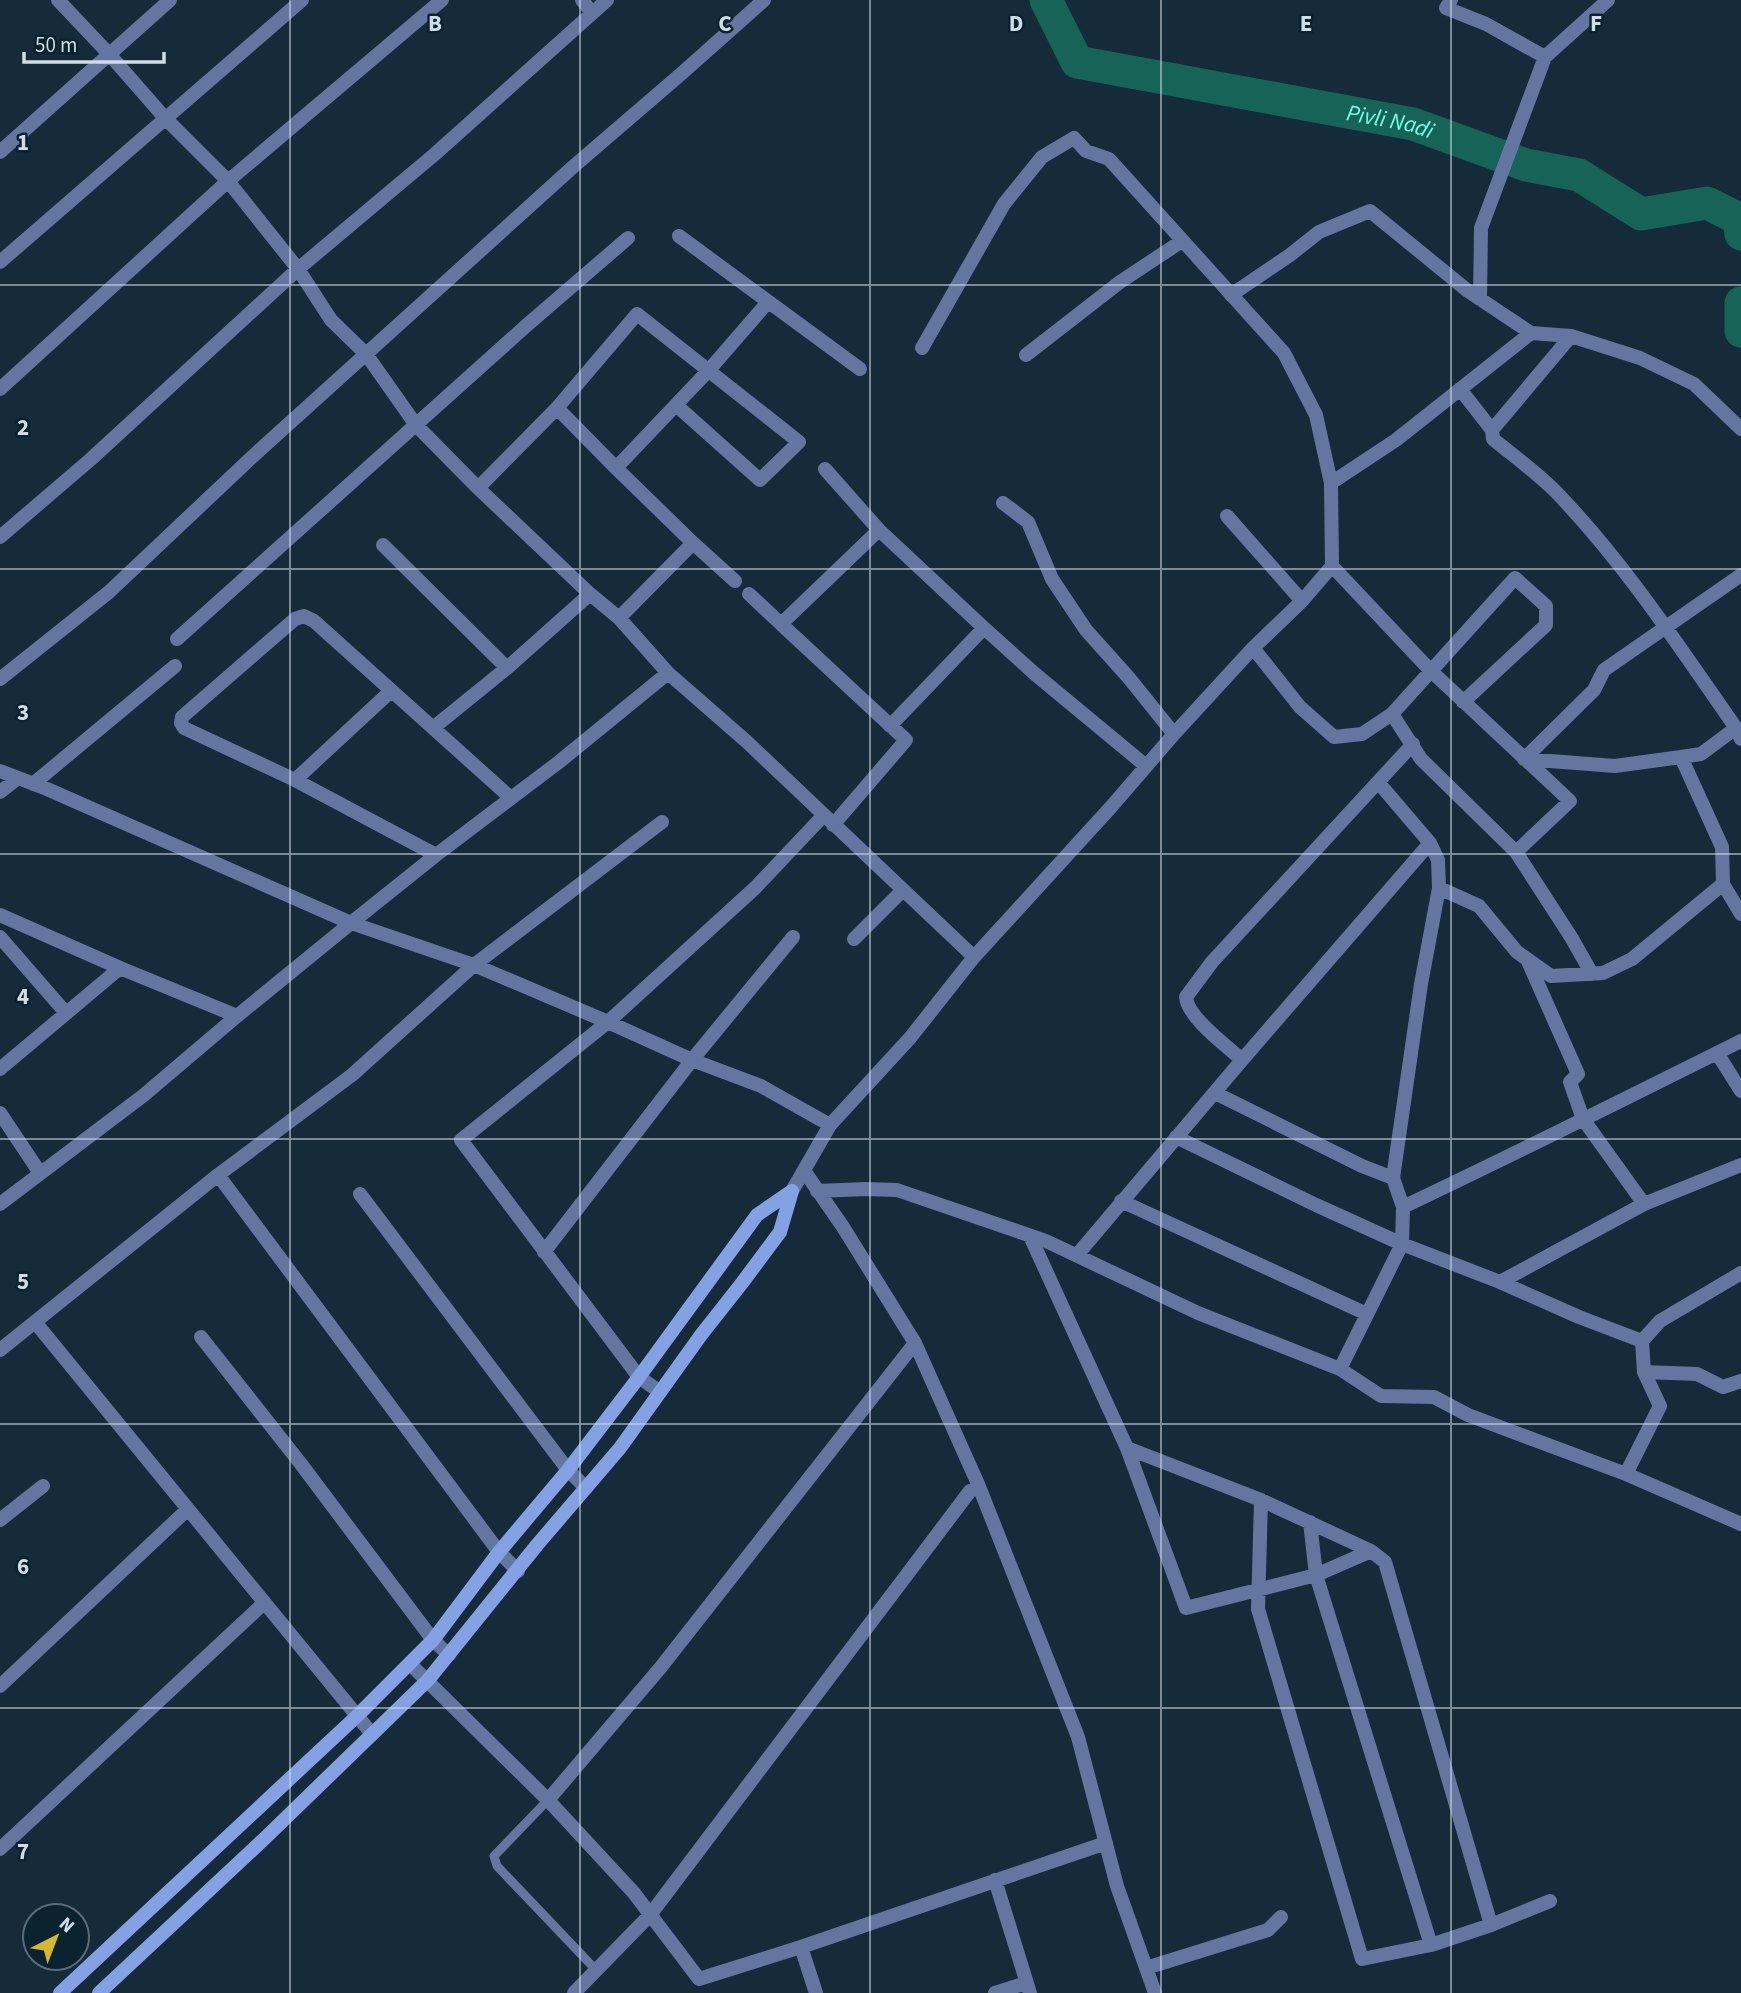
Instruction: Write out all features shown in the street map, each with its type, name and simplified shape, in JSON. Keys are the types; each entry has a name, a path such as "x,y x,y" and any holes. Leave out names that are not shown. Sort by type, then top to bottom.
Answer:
{"street":[{"path":"58,0 164,118 228,181 298,269 331,320 366,354 416,425 478,488 619,618 668,673 746,741 974,957"},
{"path":"0,152 170,0"},
{"path":"0,262 302,0"},
{"path":"0,389 228,181 442,0"},
{"path":"582,0 592,13"},
{"path":"0,537 91,459 298,269 435,154 607,0"},
{"path":"0,680 109,592 251,458 574,166 764,0"},
{"path":"1480,299 1481,228 1545,57 1608,0"},
{"path":"1454,6 1545,57"},
{"path":"99,1993 263,1840 428,1680 620,1448 779,1232 792,1191 830,1125 910,1038 974,957 1174,734 1253,648 1302,601 1332,566 1331,483 1316,415 1284,353 1109,159 1086,151 1074,138 1042,157 1004,204 922,348"},
{"path":"1231,295 1319,232 1370,211 1480,299 1531,333 1572,336 1640,358 1693,384 1741,429"},
{"path":"679,236 860,369"},
{"path":"177,639 628,238"},
{"path":"1026,355 1119,282 1182,240"},
{"path":"616,468 709,370 768,302"},
{"path":"478,488 557,408 637,314 799,442 760,480 676,405"},
{"path":"1331,483 1396,440 1531,333"},
{"path":"1492,430 1572,336"},
{"path":"1460,389 1492,430 1493,439 1556,492 1601,543 1666,627 1738,733 1701,754 1615,766 1524,759"},
{"path":"557,408 616,468 735,580"},
{"path":"825,469 879,530 984,628 1146,766"},
{"path":"1003,503 1028,522 1052,579 1086,629 1174,734"},
{"path":"1227,516 1302,601"},
{"path":"781,624 879,530"},
{"path":"619,618 694,543"},
{"path":"383,545 507,668"},
{"path":"1332,566 1430,670 1570,801 1516,852"},
{"path":"1524,759 1594,690 1604,670 1741,575"},
{"path":"1253,648 1300,707 1334,737 1362,734 1392,714 1515,578 1546,606 1546,625 1464,702"},
{"path":"433,728 507,668 590,594"},
{"path":"660,1392 639,1377 461,1140 608,1022 828,820 906,740 749,594"},
{"path":"436,855 295,780 184,728 182,717 295,619 304,616 314,621 511,798"},
{"path":"890,726 984,628"},
{"path":"33,784 175,666"},
{"path":"0,1204 144,1095 351,923 668,673"},
{"path":"295,780 391,691"},
{"path":"1392,714 1421,759 1516,852 1592,974"},
{"path":"1242,1060 1193,1014 1186,1003 1186,997 1212,962 1413,744"},
{"path":"1681,757 1721,847 1723,884 1741,914"},
{"path":"0,771 351,923 474,965 692,1060 761,1086 830,1125"},
{"path":"0,792 18,778"},
{"path":"1340,1369 1402,1244 1403,1207 1393,1178 1421,984 1439,888 1438,860 1430,844 1378,782"},
{"path":"0,1350 219,1175 352,1075 474,965 662,822"},
{"path":"1077,1255 1430,844"},
{"path":"1439,888 1479,906 1517,952 1551,976 1603,973 1632,959 1723,884"},
{"path":"854,939 903,890"},
{"path":"0,915 237,1016"},
{"path":"0,937 66,1013"},
{"path":"544,1252 692,1060 793,937"},
{"path":"1527,959 1578,1074 1570,1082 1583,1119 1644,1204"},
{"path":"0,1069 120,968"},
{"path":"1403,1207 1557,1134 1741,1041"},
{"path":"1717,1053 1741,1091"},
{"path":"1215,1093 1362,1166 1393,1178"},
{"path":"0,1112 40,1173"},
{"path":"1176,1138 1402,1244 1642,1341"},
{"path":"1500,1282 1644,1204 1741,1165"},
{"path":"804,1172 844,1227 915,1343 978,1484 1079,1737 1117,1886 1155,1993"},
{"path":"219,1175 499,1552 517,1571"},
{"path":"817,1191 897,1190 1046,1241 1198,1313 1340,1369 1381,1396 1434,1398 1468,1415 1626,1474 1741,1524"},
{"path":"60,1993 357,1716 433,1640 499,1552 568,1470 757,1216 792,1191"},
{"path":"360,1194 568,1470 586,1488"},
{"path":"1121,1201 1367,1314"},
{"path":"1030,1236 1126,1448 1186,1608 1316,1575 1371,1550"},
{"path":"1626,1474 1660,1406 1644,1373 1642,1341 1660,1321 1741,1273"},
{"path":"36,1322 372,1734"},
{"path":"201,1337 317,1485 433,1640 449,1655"},
{"path":"548,1800 661,1667 915,1343"},
{"path":"1644,1373 1697,1374 1723,1387 1741,1381"},
{"path":"1126,1448 1261,1500 1371,1550 1385,1562 1491,1925"},
{"path":"0,1520 43,1486"},
{"path":"574,1993 650,1915 970,1492"},
{"path":"1261,1500 1258,1609 1362,1959 1431,1945 1550,1901"},
{"path":"0,1686 188,1509"},
{"path":"1310,1522 1316,1575 1431,1945"},
{"path":"0,1849 264,1603"},
{"path":"410,1664 548,1800 634,1893 700,1986 801,1947 1106,1843"},
{"path":"995,1880 1028,1988 995,1993"},
{"path":"1146,1968 1268,1930 1281,1917"},
{"path":"801,1947 816,1993"}],"lane":[{"path":"548,1800 494,1856 497,1866 597,1971"}],"waterway":[{"name":"Pivli Nadi","path":"1046,0 1077,62 1413,124 1526,165 1579,175 1641,214 1707,203 1739,219 1741,234"},
{"name":"Pivli Nadi","path":"1741,303 1741,331"}]}
